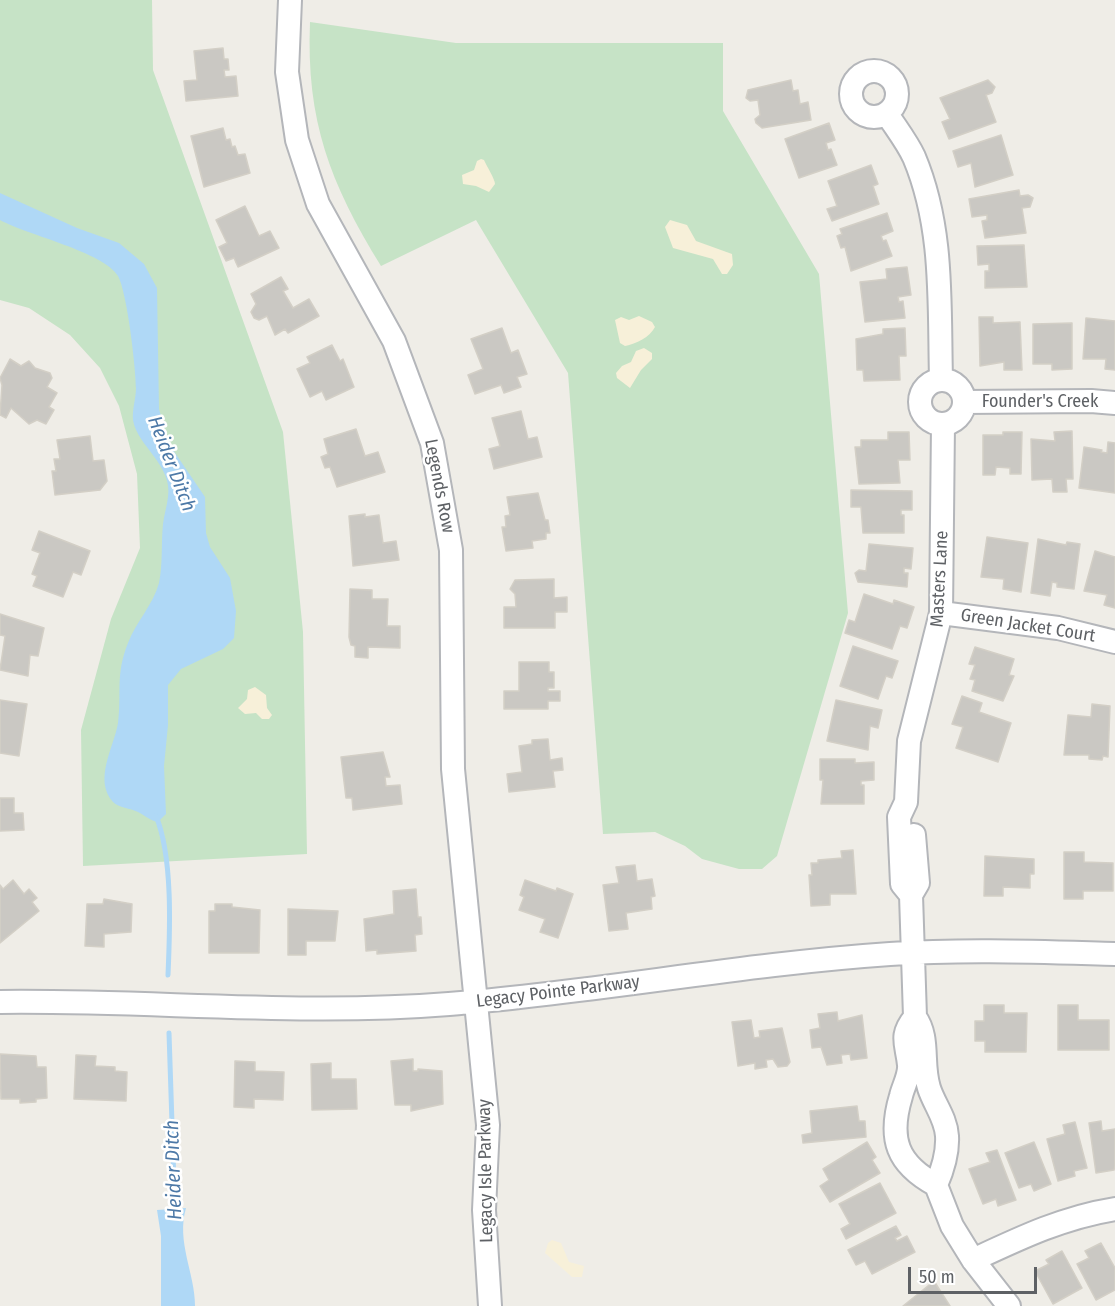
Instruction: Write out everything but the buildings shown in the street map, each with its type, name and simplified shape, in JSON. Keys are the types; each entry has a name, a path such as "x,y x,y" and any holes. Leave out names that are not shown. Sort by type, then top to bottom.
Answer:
{"street":[{"name":"Legends Row","path":"290,0 287,72 297,140 318,204 394,341 432,443 451,550 453,768 474,1001"},
{"path":"887,114 913,155 926,192 935,231 939,270 940,380"},
{"path":"940,380 948,380 960,388 964,402 955,419 943,424 928,419 920,406 920,399 927,385 940,380"},
{"name":"Founder's Creek","path":"964,402 1091,400 1115,404"},
{"name":"Masters Lane","path":"916,1065 904,1048 906,1027 915,1017 911,895 902,884 908,851 899,817 906,802 909,741 941,613 943,424"},
{"name":"Green Jacket Court","path":"941,613 1058,628 1115,642"},
{"name":"Legacy Pointe Parkway","path":"0,1002 73,1001 315,1010 474,1001 800,962 913,953 1010,951 1115,954"},
{"name":"Legacy Isle Parkway","path":"474,1001 488,1125 484,1210 490,1306"},
{"path":"916,1065 895,1119 897,1141 903,1159 916,1174 936,1185 952,1226 973,1260 1009,1306"},
{"path":"916,1065 940,1111 947,1134 945,1164 936,1185"},
{"path":"973,1260 1041,1228 1080,1215 1115,1209"}],"green space":[{"path":"0,0 152,0 153,70 283,432 303,632 307,854 83,866 81,730 111,619 140,548 137,474 119,406 100,368 70,335 29,308 0,300"},
{"path":"310,22 456,43 723,43 723,111 819,274 848,613 777,856 762,869 739,869 702,859 685,846 655,832 603,834 568,373 476,220 381,266 348,207 325,150 312,90"}],"sand":[{"path":"484,160 495,182 489,192 476,186 463,184 462,175 474,170 477,161"},
{"path":"670,220 687,225 696,241 732,254 733,265 727,274 722,274 713,259 673,248 665,227"},
{"path":"639,316 652,322 655,327 642,340 625,346 620,343 615,320 621,317 629,320"},
{"path":"644,348 652,353 652,359 641,370 630,388 617,378 616,373 622,366 631,362 636,351"},
{"path":"255,687 266,695 267,708 272,715 269,719 262,719 256,713 245,714 238,708 247,699 248,690"},
{"path":"552,1240 561,1243 569,1262 584,1266 582,1277 572,1277 545,1253 548,1243"}],"water":[{"path":"0,193 77,228 119,243 144,264 157,288 159,409 169,444 205,497 206,533 210,547 230,578 236,611 234,638 223,649 181,669 168,685 168,725 164,766 166,814 158,822 115,804 107,793 105,784 106,763 118,723 120,674 124,654 131,635 153,599 159,583 163,524 168,497 165,475 141,438 133,420 136,378 125,297 118,276 110,267 82,252 0,220"},
{"path":"186,1208 184,1245 195,1306 161,1306 161,1236 157,1210"}],"waterway":[{"name":"Heider Ditch","path":"156,816 168,872 170,916 168,975"},
{"name":"Heider Ditch","path":"169,1033 175,1214"}]}
